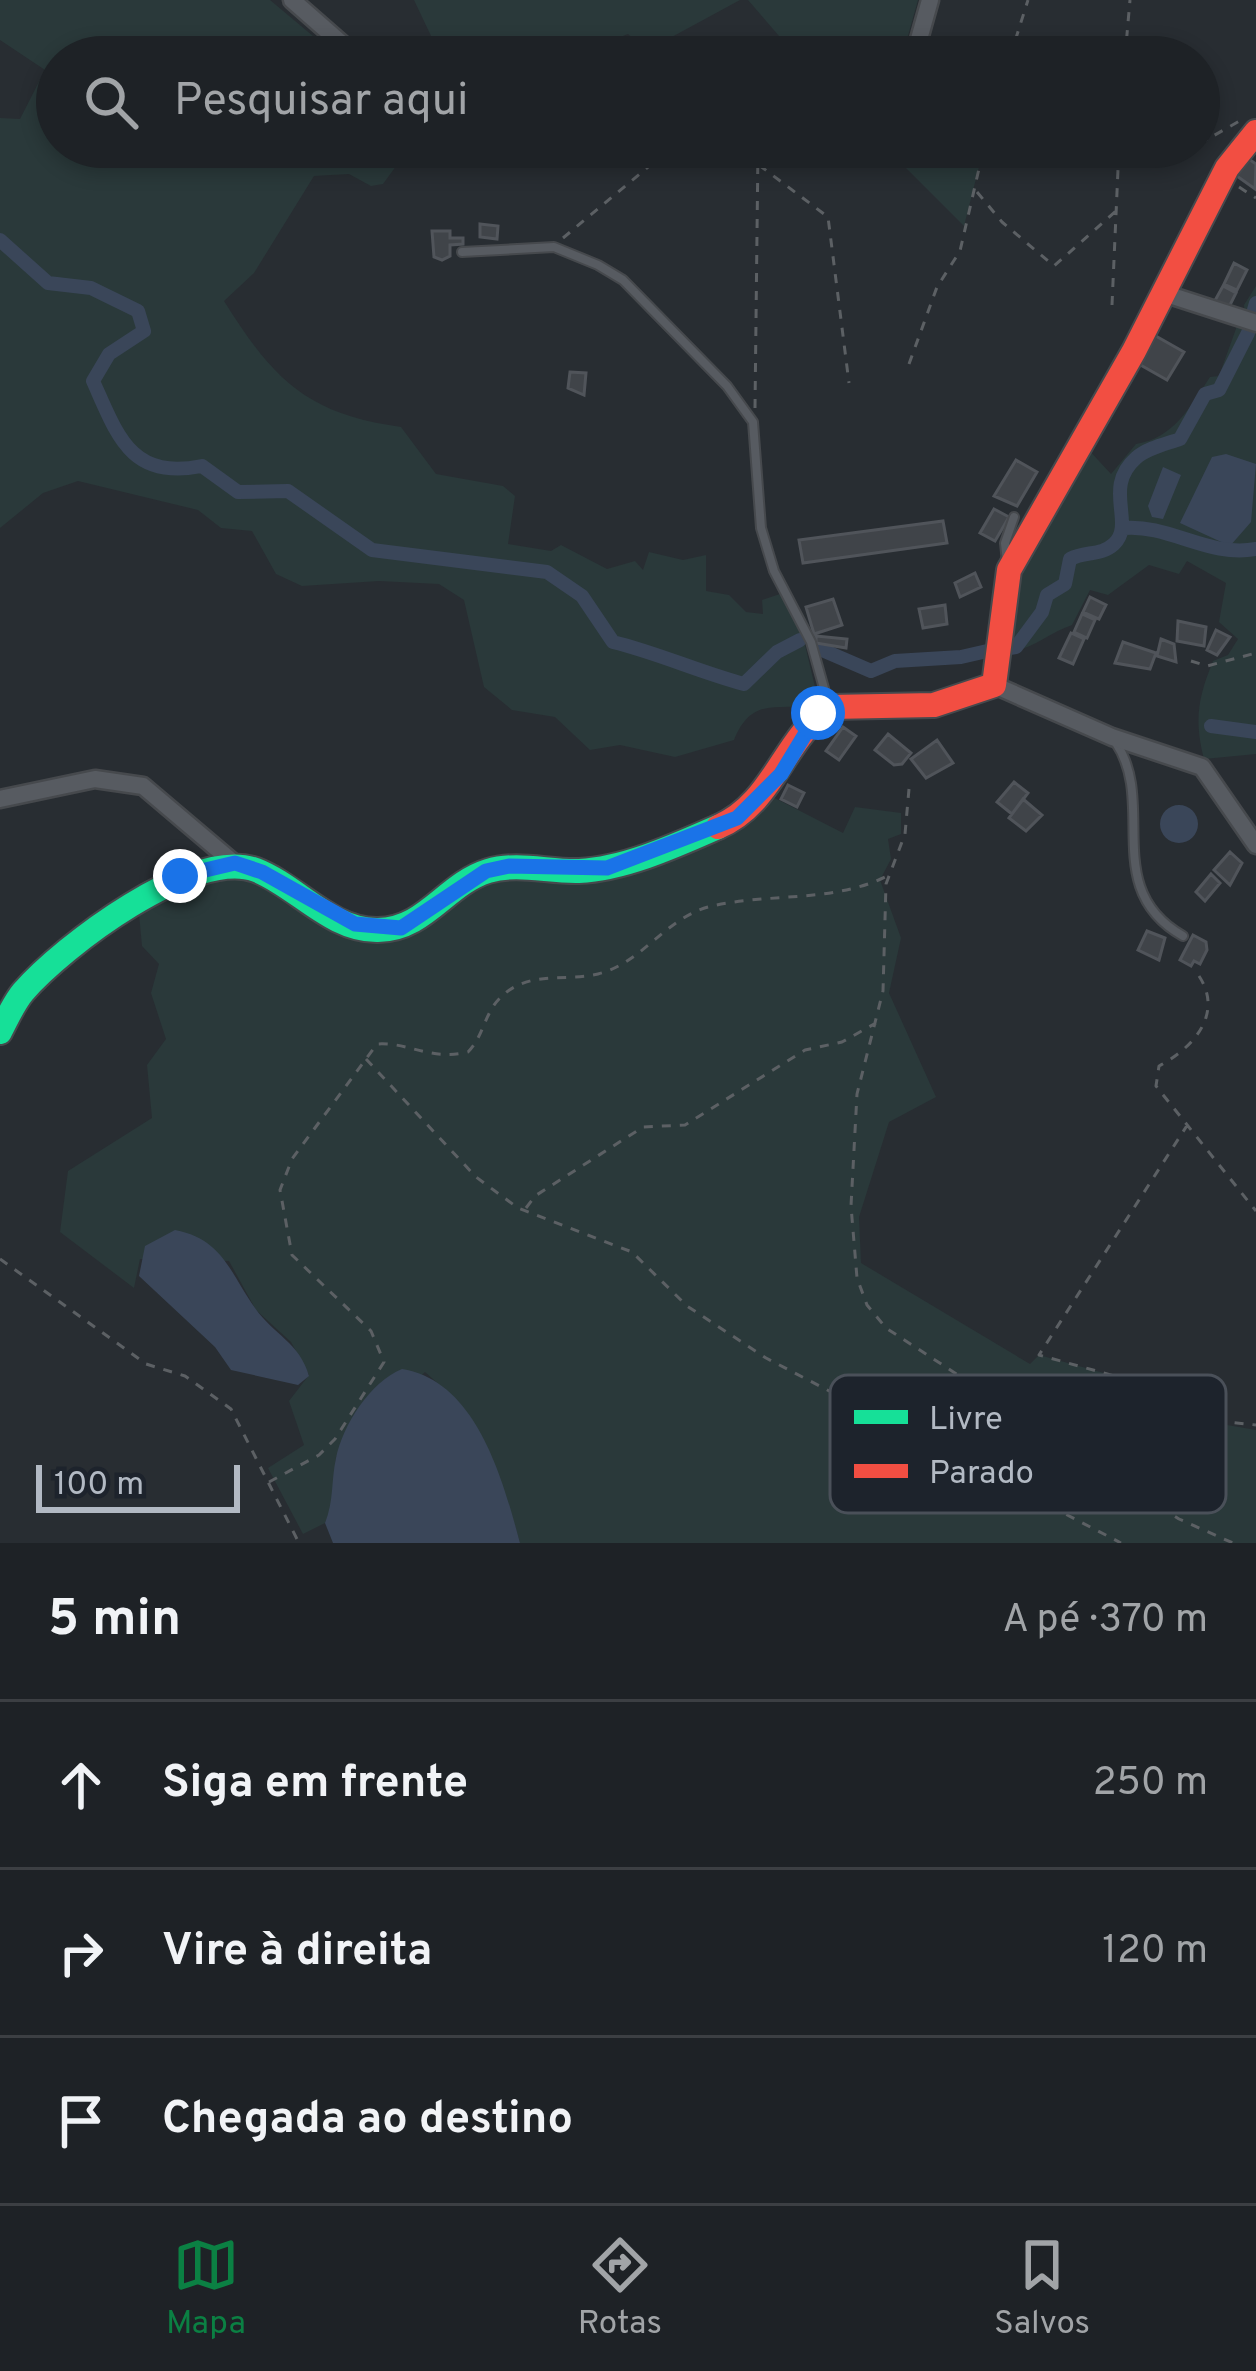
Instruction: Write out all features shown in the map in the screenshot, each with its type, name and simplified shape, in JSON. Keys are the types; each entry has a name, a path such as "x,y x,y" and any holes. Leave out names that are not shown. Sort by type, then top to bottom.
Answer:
{"street":[{"path":"293,0 333,36"},
{"path":"920,36 930,0"},
{"path":"994,685 1009,570 1252,124"},
{"path":"1163,293 1256,323"},
{"path":"0,799 95,778 143,787 235,863 262,872 355,924 401,928 486,871 509,866 607,868 737,818 781,774 818,713 830,707 939,706 994,685 1112,737 1202,767 1256,845"},
{"path":"0,1032 19,996 37,978 180,876 235,863"}],"lane":[{"path":"462,252 554,247 623,280 727,386 753,422 761,528 774,571 812,642 830,707"},
{"path":"1009,570 1005,543 1014,517"},
{"path":"1112,737 1133,781 1131,857 1159,923 1183,937"}],"path":[{"path":"1017,36 1028,0"},
{"path":"1127,36 1130,0"},
{"path":"1220,136 1252,124"},
{"path":"554,247 647,168"},
{"path":"753,422 760,277 757,168"},
{"path":"762,168 828,217 849,383"},
{"path":"909,364 937,287 960,250 980,168"},
{"path":"1112,305 1118,168"},
{"path":"976,190 1002,222 1054,266 1116,211"},
{"path":"1191,661 1207,666 1256,653"},
{"path":"910,789 905,834 890,874 876,1023 857,1094 851,1206 857,1278 867,1305 886,1328 958,1375"},
{"path":"269,1482 319,1456 384,1362 371,1331 292,1255 280,1190 292,1159 377,1044 390,1043 421,1055 468,1052 503,994 537,978 597,974 629,961 672,924 705,908 829,892 890,874"},
{"path":"1199,976 1210,1006 1204,1025 1190,1045 1155,1074 1156,1086 1256,1210"},
{"path":"524,1210 535,1196 643,1127 685,1125 805,1049 842,1042 876,1023"},
{"path":"366,1059 476,1177 524,1210 632,1252 687,1306 766,1358 830,1391"},
{"path":"1112,1375 1039,1354 1188,1124"},
{"path":"0,1258 146,1364 185,1376 231,1409 299,1543"},
{"path":"1226,1421 1256,1424"},
{"path":"1063,1513 1121,1543"},
{"path":"1170,1513 1233,1543"}],"shaded area":[{"path":"0,0 270,0 313,36 36,36 36,64 0,40"},
{"path":"414,0 740,0 674,36 431,36"},
{"path":"748,0 918,0 908,36 779,36"},
{"path":"36,88 36,168 395,168 383,184 371,186 349,174 314,176 254,273 224,301 259,352 276,372 316,402 340,413 401,427 436,474 503,486 515,496 508,544 551,551 561,545 607,569 635,561 643,570 649,552 683,560 706,555 706,591 729,595 746,612 763,614 762,600 780,594 802,632 819,704 759,710 734,740 675,757 620,745 590,750 555,717 512,710 484,687 464,600 439,584 379,581 302,586 276,574 252,531 221,528 198,510 78,481 43,493 0,528 0,118 20,119"},
{"path":"906,168 979,168 964,226"},
{"path":"1256,286 1256,754 1204,759 1198,721 1204,686 1213,661 1228,655 1238,639 1219,622 1226,583 1187,561 1179,574 1149,565 1108,595 1090,590 1072,625 1006,652 1012,580 1086,447 1111,474 1136,444 1171,428 1210,377 1219,376 1237,326 1246,327 1244,305"},
{"path":"765,793 843,833 855,807 901,813 901,834 888,839 891,859 880,880 901,938 889,993 936,1097 889,1122 859,1217 861,1263 1030,1364 1039,1355 1111,1375 830,1375 830,1513 1226,1513 1226,1425 1256,1430 1256,1543 520,1543 486,1450 460,1409 425,1372 336,1457 332,1505 325,1523 303,1534 268,1468 304,1445 289,1401 309,1375 291,1342 256,1310 229,1261 140,1259 134,1288 60,1232 68,1171 152,1118 147,1065 166,1039 151,993 159,964 142,946 139,914 209,865 384,930 461,884 607,868"}],"water":[{"path":"1226,454 1256,464 1251,522 1230,546 1180,523 1212,457"},
{"path":"1163,467 1181,475 1163,519 1152,517 1148,506"},
{"path":"1179,805 1192,811 1198,824 1192,837 1179,843 1166,837 1160,824 1166,811"},
{"path":"175,1230 215,1249 262,1317 299,1355 309,1376 298,1385 231,1370 215,1347 139,1276 145,1246"},
{"path":"402,1369 428,1377 468,1413 495,1463 520,1543 333,1543 325,1523 345,1432 369,1394"}],"building":[{"path":"1246,157 1256,164 1255,189 1234,174"},
{"path":"480,224 498,226 497,239 480,237"},
{"path":"432,231 450,231 450,238 463,238 463,244 450,245 450,256 442,260 434,257"},
{"path":"1234,263 1247,270 1237,290 1224,284"},
{"path":"1223,286 1236,293 1227,311 1213,304"},
{"path":"1154,335 1184,352 1167,380 1137,363"},
{"path":"570,372 586,373 584,395 568,388"},
{"path":"1016,460 1037,472 1017,506 994,496"},
{"path":"994,509 1009,517 995,541 980,533"},
{"path":"943,521 947,543 803,563 799,540"},
{"path":"975,573 981,587 960,597 955,583"},
{"path":"1090,597 1106,605 1099,619 1083,612"},
{"path":"833,599 842,625 814,634 806,607"},
{"path":"945,605 947,624 923,628 919,609"},
{"path":"1082,614 1095,620 1087,638 1074,632"},
{"path":"1178,621 1206,627 1204,646 1177,641"},
{"path":"1216,630 1230,637 1217,655 1207,650"},
{"path":"1071,633 1084,639 1073,664 1059,658"},
{"path":"816,636 847,639 846,648 816,643"},
{"path":"1161,639 1174,644 1176,662 1157,656"},
{"path":"1123,642 1156,653 1150,669 1115,663"},
{"path":"843,727 856,736 839,760 826,751"},
{"path":"888,734 911,753 902,764 894,765 875,750"},
{"path":"937,740 953,763 926,778 911,759"},
{"path":"1014,782 1028,793 1012,814 997,802"},
{"path":"788,785 804,793 797,807 781,799"},
{"path":"1023,799 1042,815 1026,831 1009,818"},
{"path":"1230,852 1242,863 1230,885 1214,870"},
{"path":"1211,874 1220,883 1205,901 1196,892"},
{"path":"1147,931 1165,938 1159,960 1138,950"},
{"path":"1193,935 1206,942 1207,950 1200,964 1194,961 1191,966 1180,960"}],"waterway":[{"path":"0,240 48,283 91,288 138,311 144,331 109,354 93,381 120,436 143,460 178,469 202,466 238,492 288,491 372,550 547,572 582,596 613,642 744,684 777,652 800,640"},
{"path":"1254,310 1256,303"},
{"path":"1003,649 1016,647 1042,612 1047,595 1065,584 1070,559 1114,544 1122,526 1120,493 1126,469 1146,452 1180,439 1205,394 1219,390 1248,333"},
{"path":"1124,528 1157,531 1222,549 1256,549"},
{"path":"820,649 871,671 895,661 961,657 996,649"},
{"path":"1211,726 1256,732"}],"traffic: fast":[{"path":"0,1032 23,992 67,950 131,905 199,873 230,867 256,870 330,916 378,930 409,923 488,871 614,866 718,827"}],"traffic: jam":[{"path":"718,827 753,803 801,736 830,707 934,705 994,685 1009,570 1134,351 1227,168 1256,132"}],"route":[{"path":"180,876 209,865 235,863 262,872 334,916 383,930 401,928 486,871 509,866 607,868 679,838 714,830 759,800 781,774 818,713"}]}
